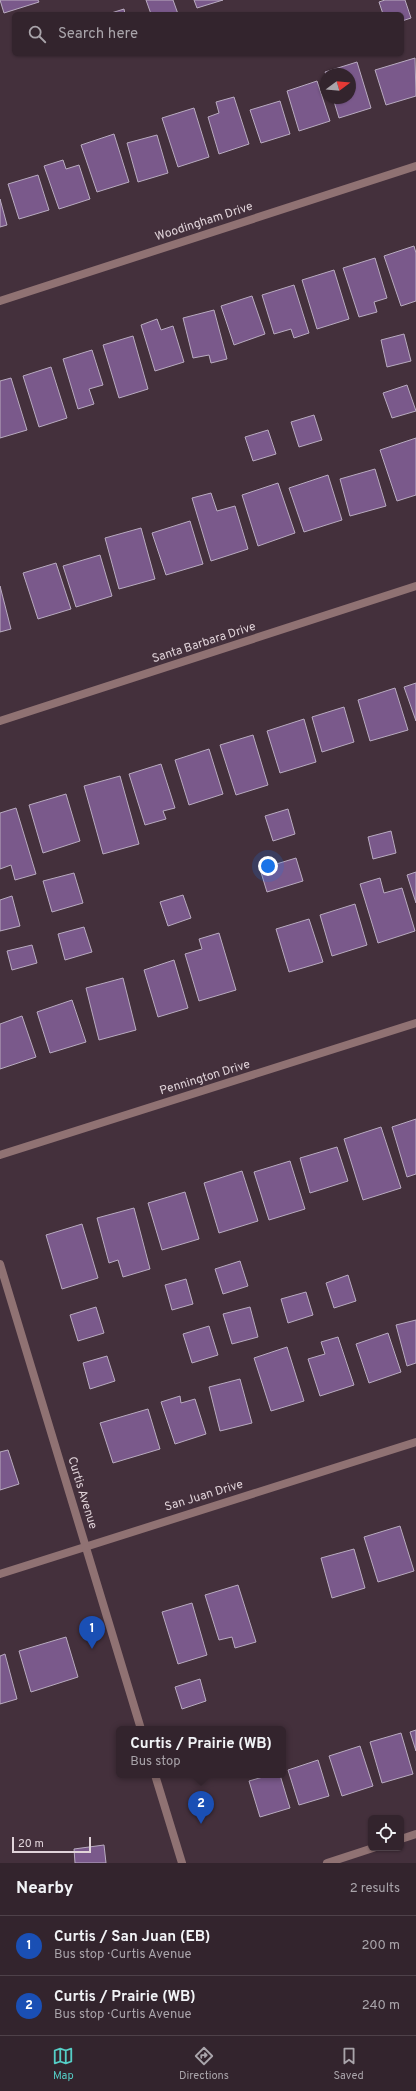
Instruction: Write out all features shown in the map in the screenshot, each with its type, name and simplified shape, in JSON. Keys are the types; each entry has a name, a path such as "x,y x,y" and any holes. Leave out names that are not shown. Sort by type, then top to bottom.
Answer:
{"street":[{"name":"Woodingham Drive","path":"0,300 416,166"},
{"name":"Santa Barbara Drive","path":"0,721 416,586"},
{"name":"Pennington Drive","path":"0,1155 416,1023"},
{"name":"Curtis Avenue","path":"0,1264 140,1726"},
{"name":"San Juan Drive","path":"0,1574 416,1442"},
{"path":"157,1778 182,1863"},
{"path":"404,1838 416,1834"},
{"path":"327,1863 368,1850"}],"building":[{"path":"0,0 38,0 39,2 4,13"},
{"path":"146,0 173,0 177,12 150,12"},
{"path":"194,0 223,0 197,8"},
{"path":"385,0 405,0 411,18 404,20 404,12 382,12 379,2"},
{"path":"124,9 125,12 114,12"},
{"path":"415,58 416,96 386,105 375,70"},
{"path":"357,62 371,108 339,118 335,104 356,104 356,68 338,68"},
{"path":"317,81 320,90 320,104 324,104 330,121 299,131 287,91"},
{"path":"234,97 249,144 219,154 208,117 219,113 216,102"},
{"path":"280,101 290,134 261,143 250,110"},
{"path":"194,108 209,157 178,167 162,118"},
{"path":"114,134 129,182 97,192 81,145"},
{"path":"157,135 168,173 138,182 127,143"},
{"path":"63,160 66,169 79,165 90,199 59,209 44,166"},
{"path":"38,175 49,210 19,219 8,184"},
{"path":"0,199 7,225 0,227"},
{"path":"414,246 416,253 416,301 401,306 384,256"},
{"path":"375,258 387,298 374,302 377,312 359,317 343,268"},
{"path":"334,270 349,319 317,329 302,280"},
{"path":"294,285 309,333 294,338 291,329 274,334 262,295"},
{"path":"252,296 265,334 234,345 221,306"},
{"path":"214,310 227,359 211,363 209,355 193,358 183,318"},
{"path":"157,319 161,330 173,326 184,362 155,371 141,325"},
{"path":"404,334 411,361 387,367 381,340"},
{"path":"133,336 148,389 119,398 103,345"},
{"path":"92,350 103,385 89,389 94,404 78,409 63,359"},
{"path":"51,367 67,418 39,427 23,376"},
{"path":"11,378 27,430 0,438 0,381"},
{"path":"407,385 416,411 392,418 383,393"},
{"path":"314,415 322,440 299,447 291,422"},
{"path":"268,430 276,454 253,461 245,437"},
{"path":"416,438 416,495 397,501 380,450"},
{"path":"375,469 386,506 350,516 340,479"},
{"path":"328,475 342,520 304,532 289,488"},
{"path":"278,483 295,533 258,546 242,495"},
{"path":"211,493 217,511 235,506 248,549 211,561 192,498"},
{"path":"190,521 203,564 166,575 152,533"},
{"path":"141,528 155,579 119,589 105,538"},
{"path":"100,555 112,596 76,607 63,566"},
{"path":"56,563 71,609 38,619 23,573"},
{"path":"0,586 11,629 0,632"},
{"path":"416,683 416,721 404,687"},
{"path":"395,688 408,730 370,741 358,700"},
{"path":"344,707 354,742 322,752 312,717"},
{"path":"304,719 316,762 280,773 267,731"},
{"path":"253,735 268,785 236,795 220,745"},
{"path":"209,749 223,794 189,805 175,760"},
{"path":"161,764 175,808 163,811 166,819 145,825 129,774"},
{"path":"120,776 139,844 103,854 84,786"},
{"path":"66,794 80,841 43,853 29,805"},
{"path":"16,808 36,874 15,880 11,865 0,869 0,813"},
{"path":"288,809 295,834 273,841 265,816"},
{"path":"391,831 396,853 373,859 368,837"},
{"path":"296,858 303,881 267,892 260,869"},
{"path":"416,872 416,903 407,875"},
{"path":"74,873 83,903 52,912 43,881"},
{"path":"380,878 384,893 402,888 415,931 378,943 360,884"},
{"path":"183,895 191,918 168,926 160,902"},
{"path":"12,896 20,926 0,931 0,900"},
{"path":"355,904 367,945 332,956 320,915"},
{"path":"309,919 323,962 289,972 276,929"},
{"path":"84,927 92,952 65,960 58,934"},
{"path":"219,933 236,990 199,1001 185,954 202,949 199,939"},
{"path":"32,945 37,963 12,970 7,951"},
{"path":"174,960 188,1008 158,1017 144,970"},
{"path":"123,978 136,1030 99,1040 86,988"},
{"path":"72,1000 86,1042 50,1053 37,1012"},
{"path":"22,1016 36,1057 0,1069 0,1024"},
{"path":"416,1119 416,1174 407,1177 392,1127"},
{"path":"381,1127 401,1188 363,1200 344,1139"},
{"path":"337,1147 348,1181 310,1193 300,1158"},
{"path":"290,1161 305,1209 269,1220 254,1172"},
{"path":"242,1171 258,1221 219,1233 204,1183"},
{"path":"185,1192 199,1239 162,1250 148,1203"},
{"path":"134,1208 150,1269 123,1277 118,1260 109,1263 97,1218"},
{"path":"82,1224 98,1278 62,1289 46,1235"},
{"path":"240,1261 248,1286 223,1294 215,1269"},
{"path":"348,1275 356,1301 334,1308 326,1283"},
{"path":"186,1279 193,1304 172,1310 165,1285"},
{"path":"306,1292 313,1315 288,1323 281,1299"},
{"path":"96,1307 104,1333 78,1341 70,1315"},
{"path":"250,1307 258,1337 232,1344 223,1314"},
{"path":"416,1320 416,1363 407,1366 396,1325"},
{"path":"209,1326 218,1355 192,1363 183,1334"},
{"path":"388,1333 401,1372 369,1383 356,1344"},
{"path":"338,1337 354,1385 320,1396 308,1359 325,1354 321,1342"},
{"path":"287,1347 304,1401 271,1411 254,1358"},
{"path":"107,1356 115,1381 90,1389 83,1363"},
{"path":"240,1379 252,1423 220,1431 209,1387"},
{"path":"180,1396 181,1403 195,1399 206,1434 175,1444 161,1402"},
{"path":"148,1409 160,1449 113,1463 100,1423"},
{"path":"8,1450 19,1484 0,1490 0,1452"},
{"path":"400,1526 414,1571 378,1582 364,1537"},
{"path":"354,1549 365,1588 332,1598 321,1558"},
{"path":"238,1585 256,1642 235,1648 232,1637 219,1640 205,1595"},
{"path":"192,1603 207,1655 178,1664 162,1612"},
{"path":"66,1637 78,1677 31,1692 19,1651"},
{"path":"5,1654 17,1699 0,1704 0,1656"},
{"path":"200,1679 206,1701 182,1709 175,1687"},
{"path":"416,1730 416,1751 410,1732"},
{"path":"401,1733 413,1774 382,1783 370,1742"},
{"path":"360,1746 373,1786 342,1796 329,1756"},
{"path":"318,1760 329,1796 299,1805 288,1770"},
{"path":"260,1778 281,1778 290,1808 260,1817 249,1781"},
{"path":"104,1845 106,1863 75,1863 74,1849"}],"place":[{"name":"Curtis / San Juan (EB)","path":"92,1649"},
{"name":"Curtis / Prairie (WB)","path":"201,1824"}]}
